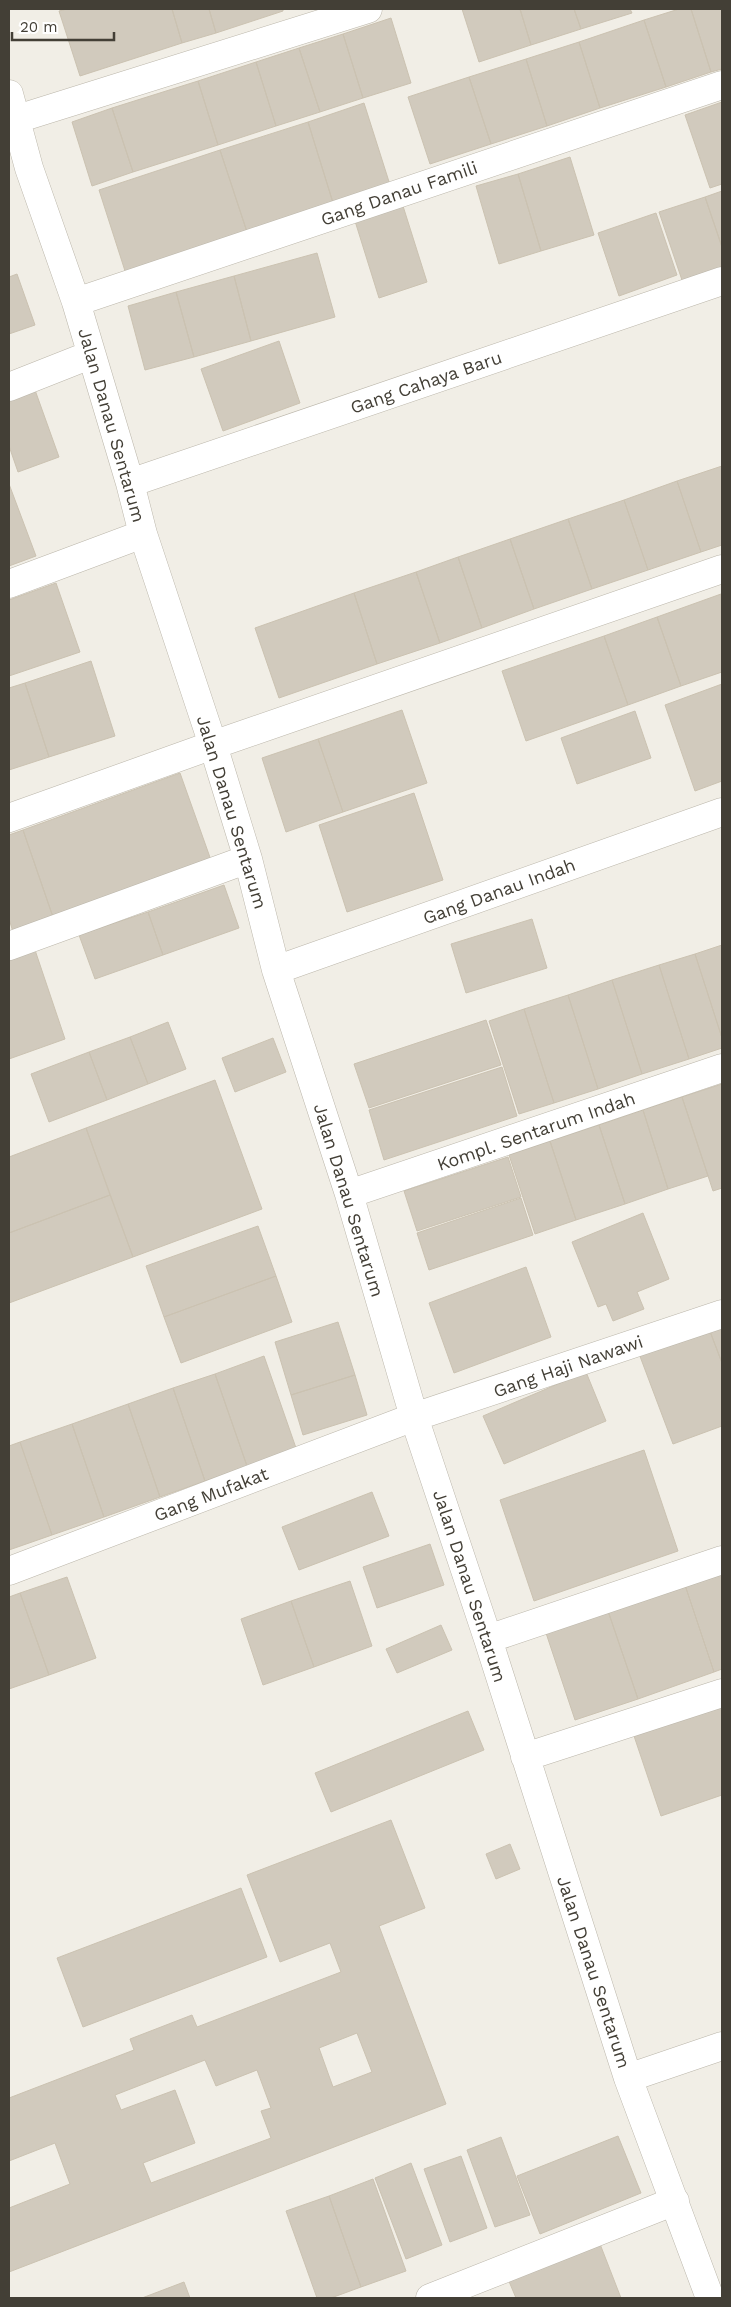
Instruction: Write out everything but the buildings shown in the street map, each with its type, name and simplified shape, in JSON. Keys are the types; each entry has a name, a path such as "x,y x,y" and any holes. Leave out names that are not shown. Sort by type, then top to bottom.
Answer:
{"street":[{"path":"13,107 368,9"},
{"name":"Gang Danau Famili","path":"76,302 722,84"},
{"name":"Jalan Danau Sentarum","path":"13,107 19,172 76,302 90,355 130,483 143,534 213,745 248,859 276,970 349,1194 414,1418 488,1639 628,2078 714,2295"},
{"name":"Gang Cahaya Baru","path":"130,483 722,281"},
{"path":"9,386 90,355"},
{"path":"9,584 143,534"},
{"path":"9,818 213,745 722,569"},
{"name":"Gang Danau Indah","path":"276,970 722,812"},
{"path":"9,946 248,859"},
{"name":"Kompl. Sentarum Indah","path":"349,1194 722,1068"},
{"name":"Gang Haji Nawawi","path":"414,1418 722,1314"},
{"name":"Gang Mufakat","path":"9,1571 414,1418"},
{"path":"488,1639 722,1560"},
{"path":"525,1757 722,1693"},
{"path":"628,2078 722,2046"},
{"path":"430,2298 675,2200"}]}
